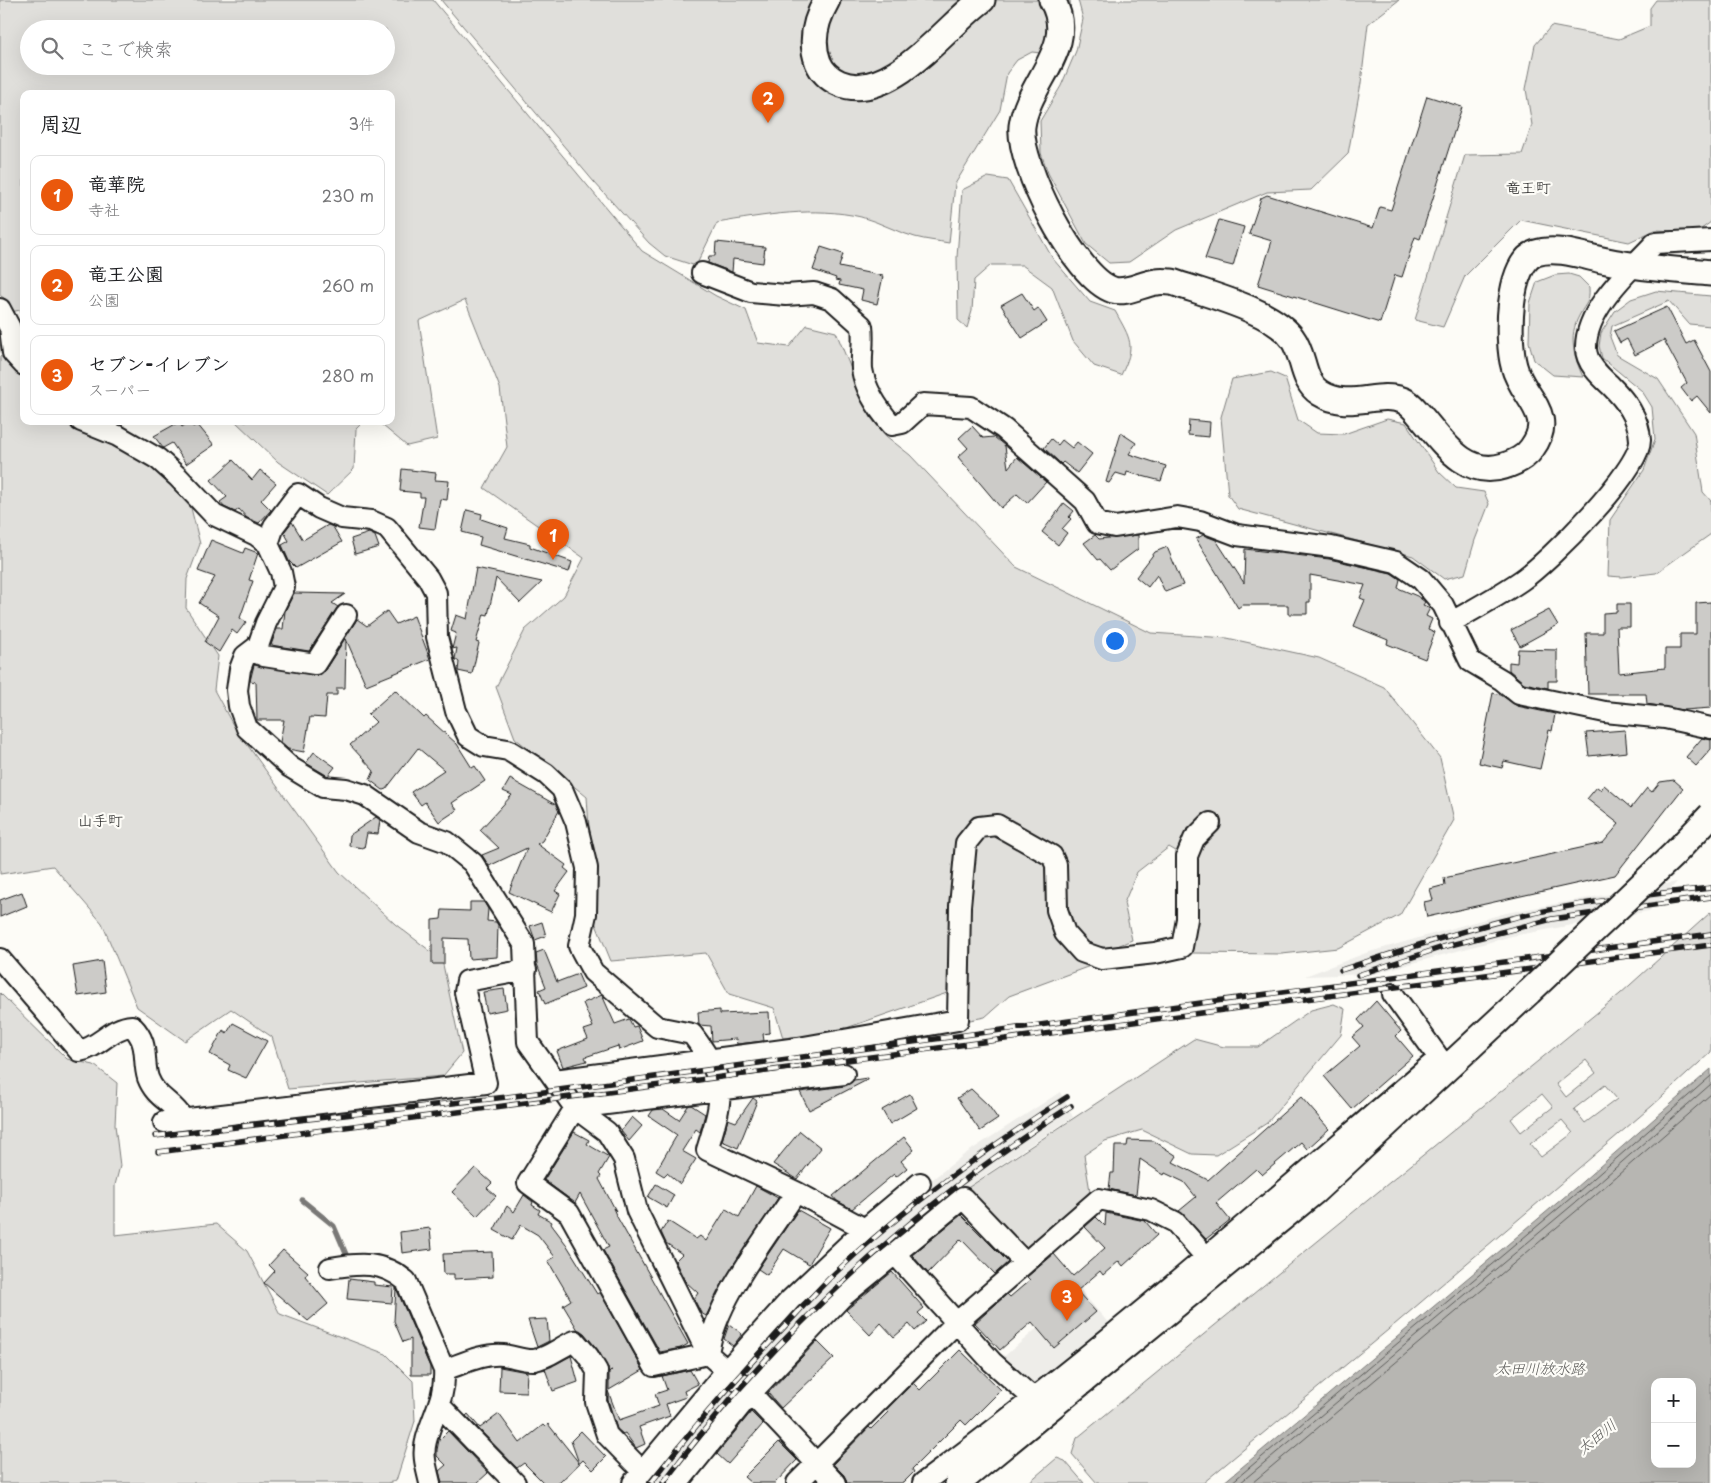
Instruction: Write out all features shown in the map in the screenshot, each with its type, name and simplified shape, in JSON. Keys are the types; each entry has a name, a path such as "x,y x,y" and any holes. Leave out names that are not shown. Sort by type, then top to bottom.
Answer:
{"street":[{"path":"827,0 816,24 814,47 819,65 831,80 848,87 871,86 893,76 982,0"},
{"path":"1052,0 1059,12 1061,32 1050,65 1026,107 1022,127 1023,144 1037,188 1065,241 1080,260 1101,283 1113,290 1128,290 1157,282 1172,282 1274,320 1294,340 1309,382 1317,391 1328,398 1358,402 1394,398 1404,400 1413,407 1446,446 1466,463 1483,469 1498,468 1513,463 1530,451 1542,427 1540,415 1513,364 1512,300 1514,282 1525,261 1535,253 1548,251 1634,266 1711,273"},
{"path":"1450,623 1523,580 1579,530 1633,461 1640,442 1635,419 1626,401 1594,369 1585,349 1591,321 1606,297 1655,243 1711,240"},
{"path":"702,273 751,292 786,295 814,293 832,299 862,326 864,344 862,369 866,384 882,414 892,425 902,423 923,404 971,407 1004,430 1086,501 1097,523 1114,527 1177,517 1200,521 1237,535 1330,547 1396,562 1421,579 1443,605 1450,623 1470,661 1502,680 1519,694 1605,712 1665,718 1711,728"},
{"path":"0,309 10,328 13,353 20,360"},
{"path":"91,425 118,436 158,458 214,515 256,535 268,544 281,572 284,587 266,623 258,646 245,656 237,690 238,706 247,728 290,767 323,787 365,795 420,832 447,842 473,863 524,944 528,1042 575,1108 607,1132 624,1159 637,1211 708,1354 751,1393 835,1483"},
{"path":"268,544 274,526 298,494 319,508 342,518 371,521 387,528 428,578 436,593 437,637 456,711 468,736 484,746 508,750 546,774 562,790 576,822 586,868 586,914 579,946 592,972 657,1028 692,1034 712,1061 720,1090 717,1115 707,1150 796,1192 865,1229"},
{"path":"252,651 264,656 315,664 346,615"},
{"path":"958,1483 1040,1404 1206,1257 1529,992 1660,867 1711,815"},
{"path":"555,1080 712,1061 958,1020 960,906 965,852 966,843 979,828 998,825 1052,856 1056,866 1057,910 1064,933 1082,952 1102,959 1155,953 1182,947 1187,919 1187,856 1194,839 1210,823"},
{"path":"0,959 79,1051 87,1050 122,1027 132,1026 138,1032 146,1055 148,1076 159,1097 177,1108 173,1121 486,1083 465,992 467,981 526,970"},
{"path":"1393,994 1444,1062"},
{"path":"923,1483 1040,1404 1315,1191 1444,1062"},
{"path":"575,1108 844,1074"},
{"path":"575,1108 528,1184 569,1213 654,1366 708,1354"},
{"path":"444,1370 482,1357 495,1355 532,1360 545,1357 562,1346 575,1341 597,1371 596,1402 607,1435 638,1477 727,1370 790,1300 865,1229 920,1183"},
{"path":"708,1354 710,1336 728,1297 796,1192"},
{"path":"678,1483 751,1393 841,1298 963,1198 1024,1263"},
{"path":"797,1483 956,1323 1099,1199 1151,1210 1175,1222 1206,1257"},
{"path":"895,1254 992,1362 1040,1404"},
{"path":"330,1268 356,1264 383,1266 395,1271 406,1281 444,1370 445,1382 440,1406 426,1441 424,1460 430,1483"},
{"path":"440,1406 515,1483"}],"shaded area":[{"path":"0,0 433,0 642,251 716,296 746,310 758,343 789,347 807,325 836,332 871,418 886,436 910,455 1016,567 1151,633 1227,638 1319,658 1384,687 1440,758 1454,820 1400,915 1338,948 1282,954 1192,953 1193,861 1169,847 1137,872 1124,903 1132,940 1105,951 1079,938 1063,908 1062,871 977,826 951,907 947,993 829,1034 783,1038 774,1008 729,994 706,953 611,961 595,922 587,797 515,738 496,687 525,630 564,596 584,558 484,488 507,447 500,388 465,300 419,321 437,439 407,446 382,425 395,425 395,90 20,90 20,310 11,312 7,301 0,295"},
{"path":"441,0 1070,0 1072,32 1066,56 1032,52 1017,60 1007,73 1000,110 955,184 949,243 915,237 861,217 826,212 789,213 717,223 696,266 665,256 649,243 594,182"},
{"path":"1078,0 1399,0 1368,24 1361,83 1348,154 1311,190 1267,192 1176,230 1129,262 1109,263 1086,244 1048,173 1041,153 1040,121 1061,86 1076,51 1083,19"},
{"path":"1656,0 1711,0 1711,222 1697,232 1655,230 1629,242 1521,220 1465,276 1443,327 1415,320 1465,155 1522,154 1532,125 1526,89 1535,45 1551,26 1619,39 1650,26 1650,8"},
{"path":"988,177 1008,180 1053,259 1090,302 1115,311 1130,343 1129,356 1121,375 1094,366 1073,341 1052,287 1022,265 991,265 974,280 972,311 967,328 958,320 957,257 962,190"},
{"path":"1569,274 1579,277 1589,287 1588,300 1579,316 1573,339 1577,362 1583,377 1553,375 1534,360 1529,342 1530,303 1537,282 1555,275"},
{"path":"1656,291 1711,296 1711,326 1689,324 1669,301 1612,326 1610,337 1617,355 1658,379 1694,433 1703,492 1711,501 1711,534 1656,573 1622,577 1608,576 1610,520 1644,470 1655,439 1652,407 1642,391 1602,358 1599,346 1601,333 1615,311 1631,299"},
{"path":"0,356 20,368 20,425 80,425 155,465 189,500 200,544 187,579 186,608 218,656 214,690 233,725 339,872 395,924 442,960 462,1053 443,1076 288,1089 272,1037 231,1009 185,1041 137,1007 102,923 53,866 0,874"},
{"path":"1271,372 1285,378 1298,420 1317,433 1344,434 1387,419 1406,423 1439,472 1456,488 1484,492 1489,504 1475,540 1465,574 1444,579 1413,556 1238,509 1228,495 1221,417 1232,379"},
{"path":"239,425 360,425 356,429 354,469 327,495 278,462"},
{"path":"996,831 1045,859 1072,955 1090,966 1009,996 985,1017 965,1021 971,845 982,832"},
{"path":"1677,882 1649,911 1512,936 1373,974 1305,976 1366,953 1506,913"},
{"path":"1711,912 1711,1052 1652,1106 1394,1325 1203,1483 1097,1483 1072,1454 1077,1438 1620,994","holes":["1586,1060 1596,1073 1566,1097 1556,1084","1605,1085 1617,1099 1585,1123 1574,1109","1542,1094 1553,1107 1521,1132 1511,1119","1562,1120 1573,1133 1541,1157 1530,1144"]},
{"path":"0,993 67,1059 94,1065 117,1083 115,1125 120,1166 115,1185 115,1235 216,1224 247,1251 280,1314 386,1354 413,1381 415,1421 396,1481 387,1483 0,1483"},
{"path":"1334,1004 1345,1009 1341,1035 1267,1123 1216,1155 1192,1154 1142,1130 1105,1141 1084,1155 1091,1197 1028,1253 963,1191 1194,1039 1224,1047 1258,1047 1311,1010"},
{"path":"1060,1092 1073,1117 988,1173 914,1227 674,1483 643,1483 724,1381 875,1224 965,1154"},
{"path":"1081,1291 1110,1325 1035,1388 1000,1360"},
{"path":"1057,1458 1065,1461 1084,1483 1028,1483"}],"water":[{"name":"太田川放水路","path":"1711,1069 1711,1483 1223,1483 1575,1188"}],"building":[{"path":"1427,96 1462,107 1420,239 1415,237 1402,277 1395,275 1380,323 1258,285 1272,241 1249,234 1261,198 1267,195 1373,228 1380,207 1391,210"},
{"path":"1219,220 1244,227 1233,266 1205,259"},
{"path":"716,242 765,247 763,263 733,259 732,272 708,263 709,256 715,256"},
{"path":"821,247 843,254 839,267 883,276 877,304 861,300 863,290 839,285 840,281 835,280 836,278 813,270"},
{"path":"1022,293 1034,311 1038,308 1047,322 1022,338 1001,305"},
{"path":"1667,307 1686,344 1694,340 1711,372 1711,413 1697,396 1691,401 1681,388 1687,383 1664,340 1635,355 1627,339 1620,343 1614,331"},
{"path":"1189,420 1210,422 1209,437 1188,435"},
{"path":"174,425 181,425 182,427 185,425 192,425 193,427 198,425 214,445 186,464 172,443 163,448 154,436"},
{"path":"972,426 983,438 994,437 1005,446 1008,468 1017,457 1046,482 1027,503 1017,494 1001,508 958,457 968,448 959,438"},
{"path":"1121,433 1136,443 1129,454 1166,466 1161,481 1127,472 1126,476 1116,473 1109,483 1106,482"},
{"path":"1051,439 1058,445 1062,440 1072,448 1077,442 1092,454 1077,473 1063,462 1061,464 1044,448"},
{"path":"233,460 252,480 260,470 276,483 261,500 271,510 259,523 247,518 239,509 235,512 224,507 220,502 227,497 211,480"},
{"path":"402,469 436,473 435,480 449,481 447,500 440,499 435,529 419,527 424,497 420,497 420,493 400,491"},
{"path":"1064,503 1074,511 1069,517 1071,519 1062,529 1067,533 1058,545 1042,532"},
{"path":"467,510 482,514 481,519 508,528 505,538 530,544 530,547 572,562 569,572 479,545 481,537 462,532"},
{"path":"292,522 303,540 328,525 333,527 342,542 296,568 289,561 282,545 289,541 284,532"},
{"path":"369,533 375,536 379,547 355,554 351,539"},
{"path":"1095,535 1099,539 1138,535 1138,549 1110,570 1100,559 1098,560 1084,543"},
{"path":"1203,535 1216,540 1244,583 1245,549 1329,559 1391,573 1400,579 1398,588 1417,596 1425,602 1423,605 1430,608 1426,616 1432,619 1428,629 1435,632 1425,659 1387,644 1388,640 1354,626 1365,600 1360,598 1365,585 1310,575 1310,602 1307,602 1307,614 1288,614 1288,605 1242,605 1238,608 1196,539"},
{"path":"211,540 243,553 245,548 258,553 249,580 253,581 240,618 246,622 237,634 232,630 219,652 205,642 219,616 199,603 215,577 198,571"},
{"path":"1167,547 1183,585 1165,592 1157,575 1148,587 1136,577 1155,552"},
{"path":"476,568 542,582 520,603 496,578 488,615 484,614 476,642 479,643 472,674 458,671 459,662 455,659 457,648 452,649 456,633 451,631 456,615 467,619"},
{"path":"294,593 345,594 332,603 338,607 309,651 271,645 277,629 283,629 285,611"},
{"path":"1711,602 1711,708 1684,710 1647,704 1646,694 1588,694 1586,633 1603,633 1603,613 1617,612 1617,604 1630,604 1630,627 1617,627 1619,673 1665,668 1665,649 1680,649 1680,634 1696,634 1696,603"},
{"path":"1549,610 1558,625 1520,646 1511,630"},
{"path":"387,611 396,624 414,616 430,659 366,685 346,639 345,688 337,688 337,695 327,695 325,718 310,717 304,752 288,749 280,742 284,720 257,720 256,682 250,681 254,665 319,675 325,670 357,619 367,626"},
{"path":"1518,649 1557,650 1557,681 1548,681 1548,688 1524,683 1509,670 1509,662 1517,663"},
{"path":"395,690 424,718 426,716 457,744 472,768 475,766 485,781 452,803 457,810 439,822 425,802 421,805 411,792 444,770 418,748 386,789 383,790 370,780 374,771 350,745 376,722 368,714"},
{"path":"1493,693 1501,695 1517,706 1555,714 1552,731 1549,730 1540,769 1504,761 1502,768 1479,763"},
{"path":"1625,730 1627,752 1589,756 1586,733"},
{"path":"1702,738 1711,740 1711,749 1696,766 1686,757"},
{"path":"314,752 335,767 328,776 306,763"},
{"path":"510,779 556,805 559,811 542,841 537,844 566,865 564,868 569,872 555,891 560,894 551,912 509,892 527,848 489,866 482,855 499,848 480,830 512,795 503,791"},
{"path":"1674,780 1683,788 1615,875 1427,917 1424,902 1433,900 1430,889 1445,885 1444,878 1603,843 1619,824 1587,799 1597,787 1601,790 1604,785 1631,808 1647,788 1652,792 1660,782"},
{"path":"376,817 380,820 378,834 367,833 364,848 349,846 350,835"},
{"path":"22,892 27,906 0,917 0,900"},
{"path":"470,902 484,902 488,909 487,921 496,922 498,925 497,957 469,959 468,939 444,938 444,964 432,964 432,920 441,919 442,910 470,911"},
{"path":"542,922 546,936 535,940 530,926"},
{"path":"544,950 557,982 578,974 584,988 545,1004 539,990 546,987 537,964 536,953"},
{"path":"102,961 106,992 78,996 73,966"},
{"path":"504,989 507,1009 487,1013 483,992"},
{"path":"602,995 615,1024 629,1019 633,1027 637,1026 643,1041 619,1050 618,1046 585,1057 587,1061 563,1067 557,1051 588,1039 584,1030 593,1027 583,1003"},
{"path":"1376,1001 1401,1031 1396,1036 1413,1056 1352,1109 1324,1076 1360,1046 1352,1037 1364,1027 1358,1020"},
{"path":"720,1010 720,1014 769,1012 770,1033 763,1034 764,1041 737,1044 736,1039 712,1041 711,1026 699,1025 698,1012"},
{"path":"233,1023 267,1041 246,1078 228,1070 230,1065 210,1054 223,1030 227,1033"},
{"path":"867,1078 867,1080 809,1110 800,1092 845,1086 854,1080"},
{"path":"971,1089 988,1105 998,1119 980,1131 957,1098"},
{"path":"910,1094 917,1108 890,1124 882,1110"},
{"path":"1301,1097 1329,1129 1307,1149 1301,1142 1262,1175 1256,1169 1216,1203 1230,1220 1206,1239 1179,1211 1196,1197 1184,1182 1165,1173 1164,1175 1140,1159 1136,1195 1109,1189 1111,1173 1114,1173 1115,1146 1127,1146 1128,1140 1154,1141 1177,1156 1173,1162 1208,1180"},
{"path":"753,1098 757,1101 738,1148 722,1141 728,1119 736,1122"},
{"path":"691,1105 705,1114 700,1132 696,1129 682,1151 696,1159 680,1184 667,1173 664,1176 656,1171 677,1135 649,1116 653,1110 663,1109 679,1120 688,1106"},
{"path":"632,1117 642,1126 629,1141 621,1131"},
{"path":"800,1131 821,1148 797,1179 773,1164"},
{"path":"574,1132 589,1140 587,1144 609,1157 599,1174 601,1176 599,1179 616,1211 613,1208 616,1215 688,1344 681,1348 660,1352 603,1250 609,1247 580,1194 575,1203 544,1180"},
{"path":"904,1137 914,1150 901,1161 907,1168 896,1177 894,1174 852,1209 837,1201 833,1196"},
{"path":"475,1168 492,1183 487,1188 496,1196 477,1216 452,1192"},
{"path":"656,1184 674,1195 667,1208 648,1197"},
{"path":"756,1186 778,1198 734,1264 706,1316 701,1313 694,1299 698,1293 685,1281 675,1261 682,1254 666,1243 661,1232 668,1221 696,1239 700,1236 706,1241 726,1209 739,1217"},
{"path":"524,1195 533,1202 532,1205 540,1210 538,1214 552,1222 551,1224 566,1244 597,1294 600,1292 643,1370 609,1390 609,1373 612,1370 609,1371 598,1350 584,1333 578,1330 563,1305 571,1300 548,1261 555,1257 538,1235 521,1225 512,1240 494,1230 507,1206 514,1212"},
{"path":"798,1210 830,1228 809,1264 784,1249 767,1275 758,1269"},
{"path":"1106,1213 1145,1221 1157,1235 1123,1266 1119,1261 1103,1275 1100,1271 1077,1291 1096,1312 1054,1348 1032,1322 1000,1350 975,1323 1007,1294 1010,1297 1030,1280 1027,1277 1054,1254 1073,1276 1105,1248 1085,1227 1096,1217 1105,1226"},
{"path":"961,1215 1008,1262 995,1274 961,1239 928,1273 912,1255"},
{"path":"430,1228 432,1249 402,1253 400,1232"},
{"path":"283,1250 308,1272 305,1276 328,1304 308,1321 264,1283 275,1271 269,1265"},
{"path":"492,1252 493,1277 454,1279 454,1274 444,1274 443,1254"},
{"path":"892,1272 924,1308 918,1313 926,1321 915,1331 909,1324 894,1337 881,1323 870,1335 846,1310"},
{"path":"349,1279 374,1282 374,1285 393,1287 392,1303 347,1299"},
{"path":"396,1288 430,1367 430,1375 411,1375 411,1339 403,1342 394,1321"},
{"path":"547,1319 549,1341 537,1347 528,1320"},
{"path":"729,1324 742,1334 733,1346 724,1339"},
{"path":"817,1341 834,1358 781,1408 768,1393"},
{"path":"960,1350 1001,1390 966,1425 961,1420 912,1469 914,1472 903,1483 847,1483 844,1475 833,1464 869,1427 871,1429 888,1412 886,1410 913,1383 920,1390"},
{"path":"571,1356 578,1382 553,1391 545,1369"},
{"path":"500,1367 527,1372 526,1392 499,1391"},
{"path":"690,1370 698,1384 684,1391 686,1397 666,1404 670,1416 639,1427 645,1444 636,1448 625,1433 623,1434 617,1429 608,1400 608,1391 619,1420 659,1406 655,1394 667,1390 662,1376"},
{"path":"751,1412 763,1424 728,1464 717,1454"},
{"path":"468,1414 480,1428 499,1414 520,1443 543,1425 545,1427 548,1424 579,1463 571,1441 581,1431 606,1457 593,1470 583,1460 559,1483 544,1483 524,1463 517,1468 466,1416"},
{"path":"448,1431 488,1473 477,1483 442,1483 439,1471 446,1465 437,1456 437,1450 439,1440"},
{"path":"779,1442 797,1460 775,1483 751,1483 744,1477"}],"waterway":[{"path":"302,1200 334,1226 349,1261"}],"railway":[{"path":"1341,970 1461,932 1553,909 1605,900 1711,888"},
{"path":"1358,975 1443,947 1552,919 1711,897"},
{"path":"155,1136 507,1097 1711,934"},
{"path":"158,1152 1711,945"},
{"path":"651,1483 733,1383 835,1273 918,1202 1006,1137 1067,1097"},
{"path":"663,1483 706,1428 751,1376 799,1325 850,1276 902,1230 957,1186 1071,1106"}],"place":[{"name":"竜王公園","path":"768,123"},
{"name":"竜華院","path":"553,560"},
{"name":"セブン-イレブン","path":"1067,1321"}],"district":[{"name":"竜王町","path":"1528,186"},
{"name":"山手町","path":"100,819"}],"water label":[{"name":"太田川","path":"1596,1436"}]}
